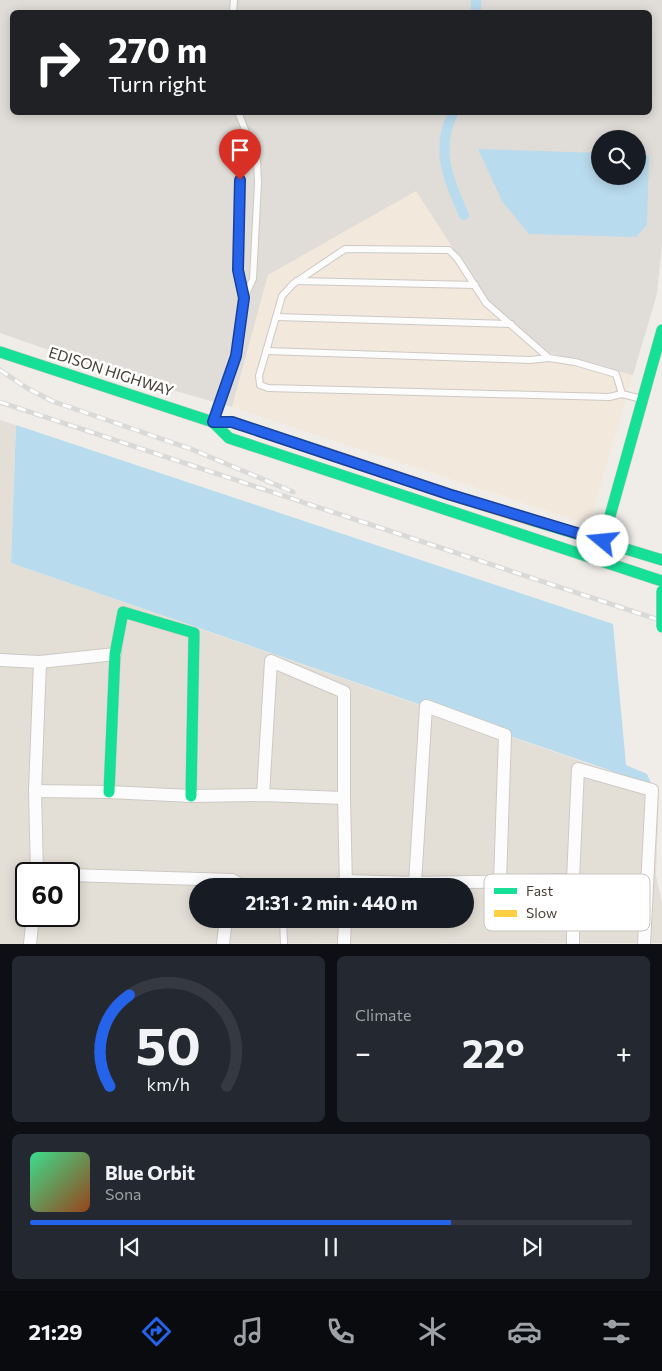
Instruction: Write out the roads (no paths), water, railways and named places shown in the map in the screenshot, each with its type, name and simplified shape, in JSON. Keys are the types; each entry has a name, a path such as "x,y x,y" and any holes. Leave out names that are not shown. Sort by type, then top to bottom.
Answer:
{"main road":[{"path":"603,541 662,330"},
{"name":"EDISON HIGHWAY","path":"0,352 213,422 232,422 448,494 662,560"},
{"name":"EDISON HIGHWAY","path":"213,422 229,438 662,581"},
{"path":"662,591 662,627"},
{"path":"109,792 115,654 123,612 194,633 191,796"}],"street":[{"path":"0,660 40,662 115,654"},
{"path":"263,795 270,661 344,692 342,878"},
{"path":"37,862 35,791 40,662"},
{"path":"415,878 426,706 505,735 500,874"},
{"path":"573,874 578,768 652,790 648,874"},
{"path":"35,791 344,798"},
{"path":"80,876 189,882"},
{"path":"30,944 32,927"},
{"path":"223,944 225,928"},
{"path":"344,944 345,928"},
{"path":"573,931 573,944"},
{"path":"644,944 645,931"}],"lane":[{"path":"213,422 236,356 244,298 253,279 258,183 257,161 239,115"},
{"path":"244,298 238,270 240,170 244,151 250,142"},
{"path":"549,358 486,303 457,258 449,250 345,249 297,281 282,296 259,376 260,385 268,388 609,397 622,394 643,399"},
{"path":"297,281 475,285"},
{"path":"276,317 510,324"},
{"path":"266,351 530,360 549,358 575,362 616,374 622,394"},
{"path":"283,928 284,944"}],"water":[{"path":"478,149 591,153 591,185 646,185 646,155 649,155 647,225 636,237 529,234 502,201"},
{"path":"16,425 613,624 626,765 647,774 652,785 11,563"}],"waterway":[{"path":"476,0 476,10"},
{"path":"453,115 448,125 444,152 453,190 464,215"}],"railway":[{"path":"0,370 27,388 52,401 191,449 293,492"},
{"path":"0,402 662,621"}]}
